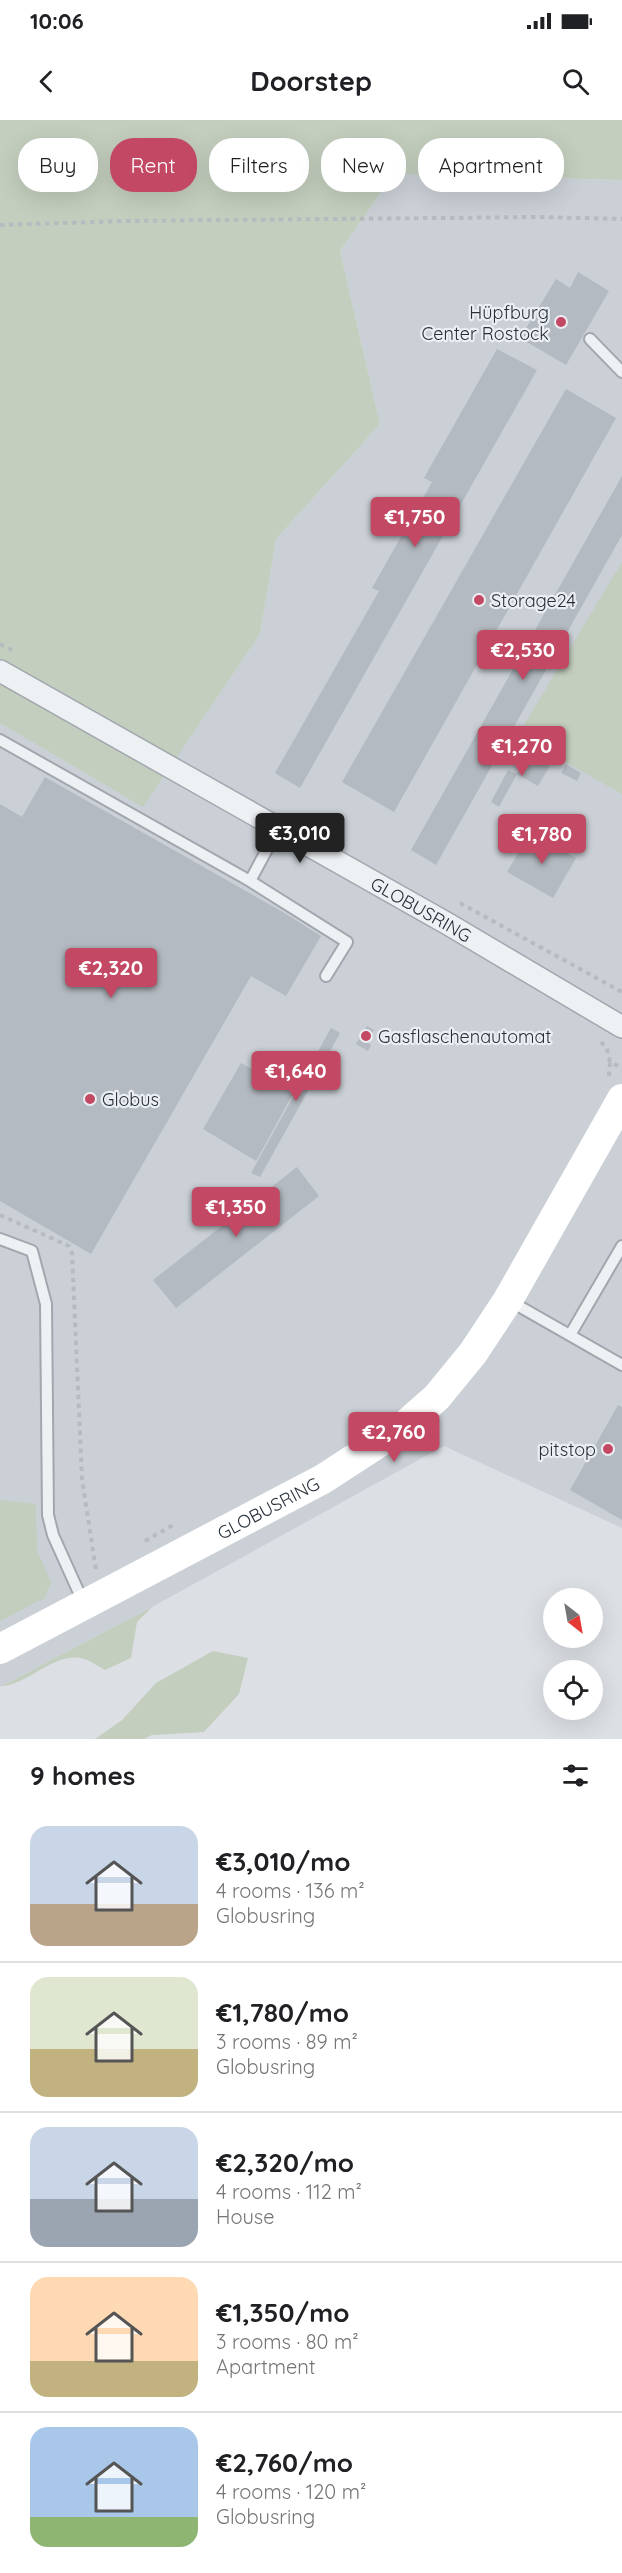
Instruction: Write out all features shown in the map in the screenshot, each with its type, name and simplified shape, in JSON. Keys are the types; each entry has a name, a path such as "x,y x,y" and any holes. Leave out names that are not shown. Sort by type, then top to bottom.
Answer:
{"street":[{"name":"GLOBUSRING","path":"3,678 448,924 622,1027"},
{"name":"GLOBUSRING","path":"0,1649 79,1594 323,1479 404,1427 437,1396 473,1353 508,1300 615,1089"}],"lane":[{"path":"590,339 622,372"},
{"path":"0,740 250,881 346,942 326,976"},
{"path":"250,881 278,829"},
{"path":"0,1239 32,1251 46,1304 48,1515 53,1535 79,1594"},
{"path":"570,1335 622,1246"},
{"path":"508,1300 622,1365"}],"path":[{"path":"0,225 147,220 539,217 622,219"},
{"path":"609,1062 615,1089"},
{"path":"0,1215 69,1246 72,1253 82,1479 96,1572"},
{"path":"139,1548 148,1537 176,1524"},
{"path":"79,1594 96,1572 107,1567"}],"shaded area":[{"path":"406,174 418,175 418,192 564,192 564,178 622,180 622,1528 444,1446 152,1607 0,1687 0,723 143,806 260,634 276,539 380,424 340,251 381,192 406,192"}],"green space":[{"path":"0,120 622,120 622,180 564,178 564,138 418,138 418,175 406,174 406,138 321,138 321,192 381,192 340,251 380,424 276,539 260,634 143,807 0,723"},
{"path":"622,562 622,794 518,735"},
{"path":"0,1500 36,1504 37,1550 51,1582 45,1598 0,1621"},
{"path":"152,1607 137,1622 131,1658 105,1670 84,1659 74,1657 63,1659 23,1680 2,1686"},
{"path":"213,1651 248,1658 239,1694 204,1732 152,1735 144,1739 95,1739 122,1720 156,1683"}],"building":[{"name":"Hüpfburg Center Rostock","path":"578,272 609,291 566,365 520,338 556,279 570,288"},
{"path":"497,349 537,370 300,788 275,773 379,591 372,588 432,482 424,478"},
{"name":"Storage24","path":"566,389 616,418 394,812 342,782"},
{"name":"Storage24","path":"622,476 622,535 436,865 411,850"},
{"path":"528,754 550,766 538,786 517,774"},
{"path":"566,764 581,773 577,781 561,773"},
{"path":"508,770 517,774 499,807 491,802"},
{"name":"Globus","path":"45,777 321,936 286,996 251,976 91,1254 0,1201 0,804 22,817"},
{"path":"531,832 576,858 553,898 507,872"},
{"name":"Gasflaschenautomat","path":"367,1026 374,1030 367,1042 371,1045 368,1051 356,1044"},
{"path":"331,1028 340,1033 260,1177 251,1173"},
{"path":"241,1063 294,1092 256,1161 203,1129"},
{"path":"297,1167 319,1196 176,1308 153,1280"},
{"name":"pitstop","path":"618,1405 622,1407 622,1520 570,1490"}],"place":[{"name":"Hüpfburg Center Rostock","path":"561,322"},
{"name":"Storage24","path":"479,600"},
{"name":"Gasflaschenautomat","path":"366,1036"},
{"name":"Globus","path":"90,1099"},
{"name":"pitstop","path":"608,1449"}]}
